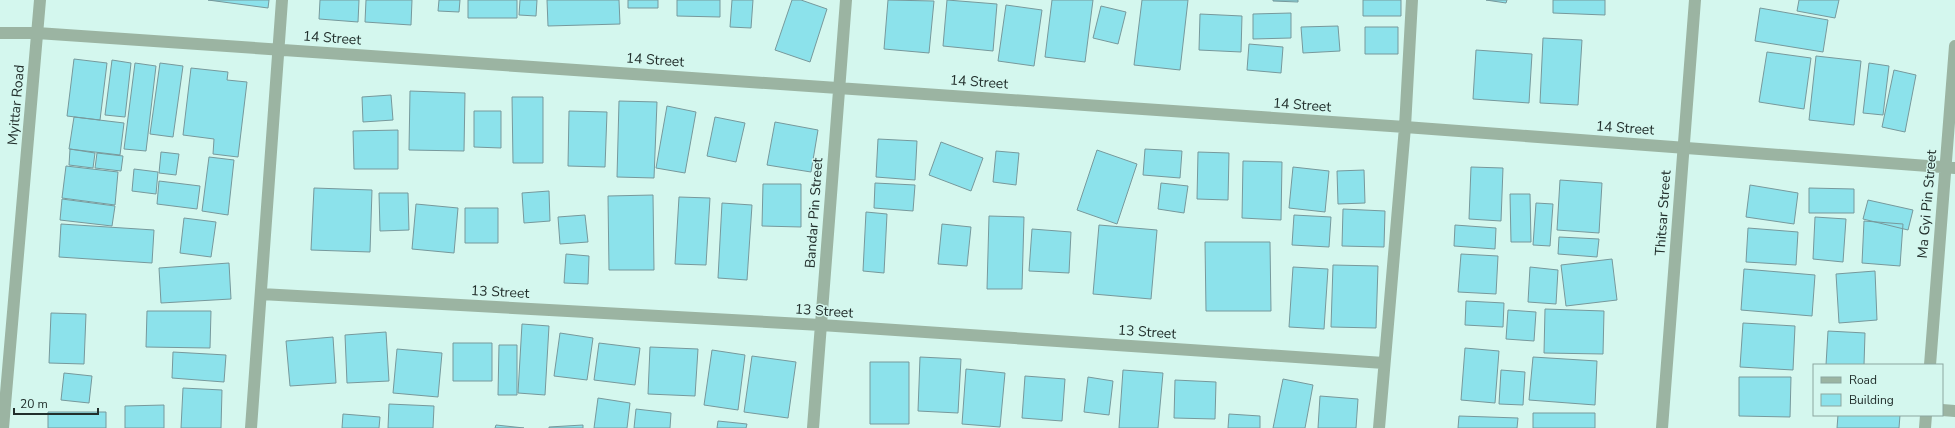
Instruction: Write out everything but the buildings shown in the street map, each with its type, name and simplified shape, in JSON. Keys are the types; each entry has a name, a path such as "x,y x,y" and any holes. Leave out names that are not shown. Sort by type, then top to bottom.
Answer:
{"street":[{"name":"Myittar Road","path":"3,428 40,0"},
{"path":"251,428 282,0"},
{"name":"Bandar Pin Street","path":"813,428 846,0"},
{"path":"1379,428 1405,127 1412,0"},
{"name":"Thitsar Street","path":"1662,428 1695,0"},
{"name":"14 Street","path":"0,33 37,33 1405,127 1950,168"},
{"name":"Ma Gyi Pin Street","path":"1930,364 1950,168 1955,46"},
{"name":"13 Street","path":"260,294 821,325 1384,363"},
{"path":"1943,410 1955,411"},
{"path":"1925,428 1926,416"}]}
